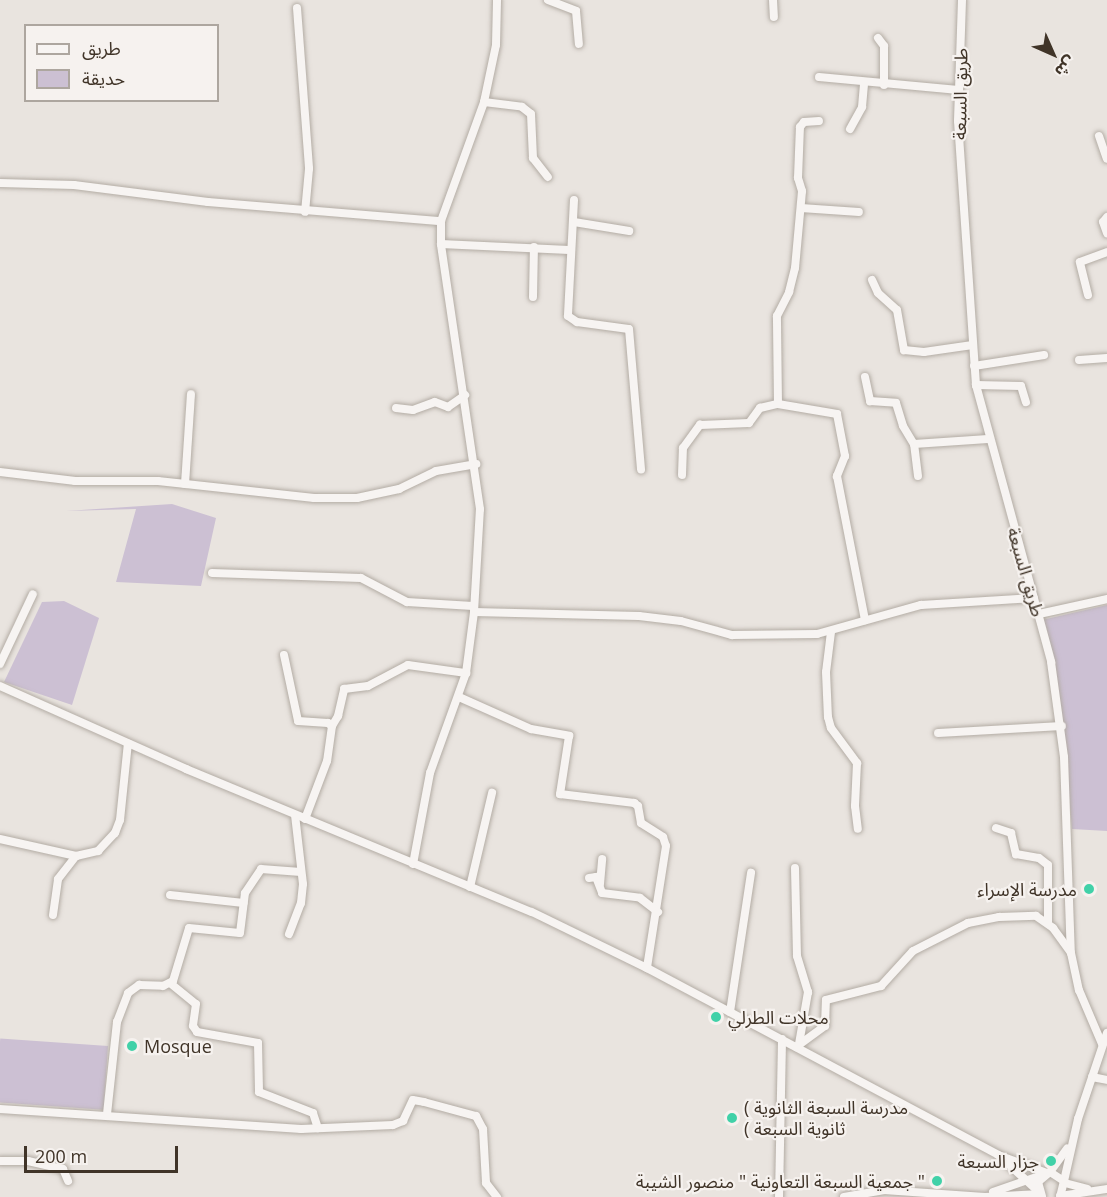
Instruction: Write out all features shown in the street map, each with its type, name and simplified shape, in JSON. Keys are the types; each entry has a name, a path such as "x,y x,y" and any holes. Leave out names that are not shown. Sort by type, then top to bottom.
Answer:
{"street":[{"path":"413,864 430,773 466,673 474,609 480,508 476,464 441,244 441,220 484,102 495,45 497,0"},
{"path":"549,0 576,11 579,44"},
{"path":"773,0 774,17"},
{"name":"طريق السبعة","path":"962,0 958,90 976,385 988,439 1039,614 1062,726 1071,953 1079,990 1102,1044"},
{"path":"297,8 307,114 309,169 305,212"},
{"path":"878,38 884,46 884,85"},
{"path":"819,77 884,85 958,90"},
{"path":"850,129 862,107 864,83"},
{"path":"484,102 522,107 531,114 533,158 548,177"},
{"path":"778,404 777,316 793,275 801,208 802,188 798,178 801,125 819,121"},
{"path":"1099,136 1107,159"},
{"path":"0,183 74,185 305,212 441,220"},
{"path":"574,200 574,241 569,250 568,316 576,322 629,329 641,469"},
{"path":"801,208 859,212"},
{"path":"1107,217 1103,222 1107,233"},
{"path":"574,222 629,231"},
{"path":"441,244 569,250"},
{"path":"533,297 534,247"},
{"path":"1088,295 1080,262 1107,252"},
{"path":"872,280 878,292 897,310 904,350 924,352 972,345"},
{"path":"974,366 1044,355"},
{"path":"1079,360 1107,358"},
{"path":"865,377 870,401 896,403 903,426 914,444 918,476"},
{"path":"976,385 1021,386 1026,402"},
{"path":"185,484 191,394"},
{"path":"396,408 412,410 435,402 448,407 465,395"},
{"path":"682,475 684,448 699,425 749,423 760,408 778,404 818,409 840,418 846,456 837,476 865,620"},
{"path":"914,444 988,439"},
{"path":"0,472 75,481 185,484 314,498 357,498 399,489 436,471 476,464"},
{"path":"212,573 361,578 407,602 474,609 656,617 732,635 831,632 921,605 1034,597"},
{"path":"0,664 33,594"},
{"path":"1039,614 1107,599"},
{"path":"831,632 826,672 828,717 831,728 857,763 855,806 858,829"},
{"path":"284,655 298,721 328,723 332,726"},
{"path":"305,819 327,761 332,726 338,716 344,689 368,686 408,665 466,673"},
{"path":"0,686 295,815 470,887 647,968 782,1039 798,1045 998,1155 1047,1173 1064,1182 1092,1190"},
{"path":"459,697 531,729 569,736 559,790 563,796 617,799 638,806 641,823 666,842 647,968"},
{"path":"938,733 1062,726"},
{"path":"0,839 76,856 91,855 114,833 120,820 128,743"},
{"path":"470,887 492,793"},
{"path":"289,934 301,903 301,872 295,815"},
{"path":"996,828 1011,833 1017,854 1039,858 1048,865 1048,922"},
{"path":"53,915 58,879 76,856"},
{"path":"602,859 600,884 602,893 640,898 657,912"},
{"path":"795,868 797,956 808,992 798,1045"},
{"path":"170,983 175,977 186,930 194,927 237,934 245,893 261,869 301,872"},
{"path":"730,1012 751,873"},
{"path":"589,878 596,878 600,884"},
{"path":"170,895 243,903"},
{"path":"798,1045 825,1026 826,1000 881,986 906,957 933,940 968,923 999,917 1036,916 1048,922 1071,953"},
{"path":"107,1114 117,1022 123,1003 139,985 170,983 196,1004 193,1026 197,1032 258,1043 259,1092 314,1113 318,1128"},
{"path":"1107,1033 1073,1137 1060,1197 1107,1189"},
{"path":"779,1197 782,1039"},
{"path":"1092,1077 1107,1080"},
{"path":"0,1109 107,1114 245,1128 318,1128 399,1124 413,1101 472,1112 483,1129 486,1183 497,1197"},
{"path":"1041,1195 1038,1182 1062,1160 1073,1137"},
{"path":"998,1155 1041,1195"},
{"path":"0,1161 28,1161 63,1169 68,1181"},
{"path":"978,1196 1047,1173"},
{"path":"844,1197 904,1194 1041,1195"}],"green space":[{"path":"172,504 216,518 201,586 116,582 136,509 66,511"},
{"path":"64,601 99,618 72,705 4,682 42,602"},
{"path":"1107,605 1107,831 1072,829 1063,722 1042,620"},
{"path":"0,1038 108,1046 104,1110 0,1103"}],"place":[{"name":"مدرسة الإسراء","path":"1089,889"},
{"name":"محلات الطرلي","path":"716,1017"},
{"name":"Mosque","path":"132,1046"},
{"name":"( مدرسة السبعة الثانوية ( ثانوية السبعة","path":"732,1118"},
{"name":"جزار السبعة","path":"1051,1161"},
{"name":"جمعية السبعة التعاونية \" منصور الشيبة \"","path":"937,1181"}]}
